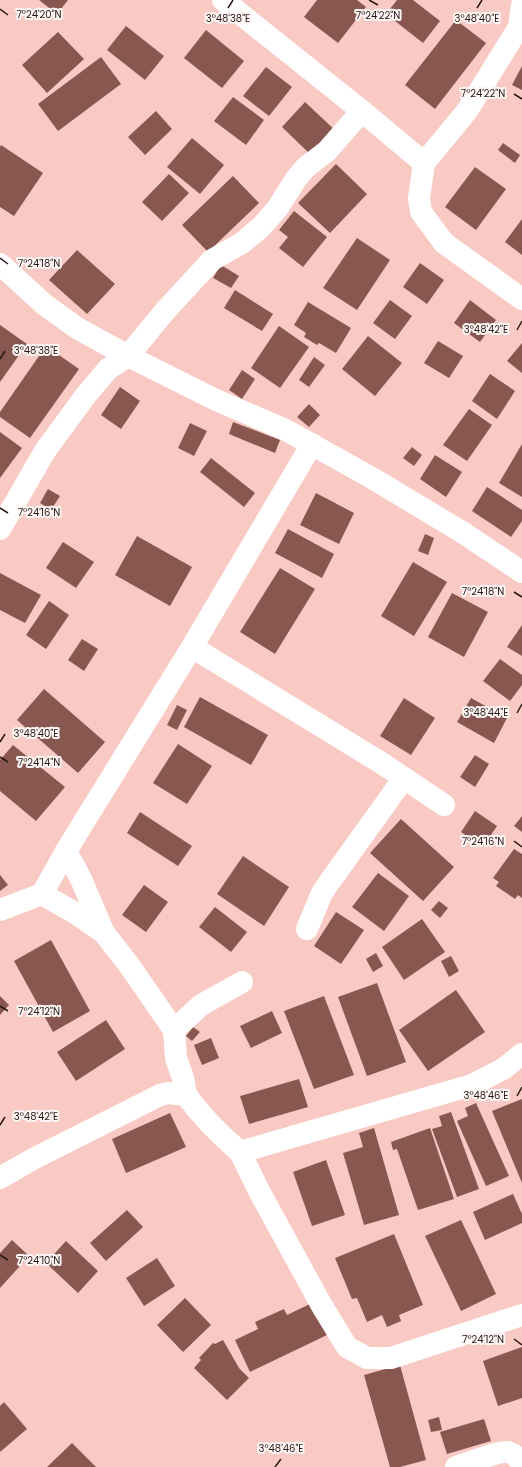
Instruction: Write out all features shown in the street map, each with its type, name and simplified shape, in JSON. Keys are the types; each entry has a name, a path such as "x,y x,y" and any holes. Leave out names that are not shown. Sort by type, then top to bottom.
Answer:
{"street":[{"path":"223,0 362,111 424,164"},
{"path":"522,4 521,28 467,111 424,164 419,198 421,212 444,243 522,299"},
{"path":"0,528 45,451 86,395 108,369 128,356 165,311 212,260 242,243 260,227 277,209 296,179 305,168 327,151 362,111"},
{"path":"0,264 45,305 77,328 128,356 216,400 286,430 312,444 521,568"},
{"path":"0,910 42,894 66,851 192,647 312,444"},
{"path":"192,647 376,760 444,805"},
{"path":"307,929 322,893 404,778"},
{"path":"66,851 81,879 104,933 174,1030 176,1058 183,1078 186,1095 219,1134 240,1152 322,1306 347,1347 367,1358 391,1358 522,1315"},
{"path":"42,894 75,913 104,933"},
{"path":"174,1030 201,1005 242,982"},
{"path":"240,1152 472,1085 503,1069 522,1054"},
{"path":"0,1178 35,1158 160,1095 168,1093 186,1095"},
{"path":"456,1467 506,1451 516,1456 522,1464"}],"building":[{"path":"39,0 68,0 57,14"},
{"path":"317,0 357,0 366,7 338,43 304,17"},
{"path":"397,0 413,0 440,21 423,43 386,14"},
{"path":"456,20 486,43 435,109 405,85"},
{"path":"126,26 164,56 145,80 107,50"},
{"path":"206,30 244,61 222,88 184,58"},
{"path":"58,32 84,59 47,93 22,65"},
{"path":"101,57 121,84 58,131 38,104"},
{"path":"522,66 522,90 512,85"},
{"path":"266,67 292,87 269,116 243,96"},
{"path":"233,97 264,120 246,145 214,121"},
{"path":"305,102 336,131 312,156 282,127"},
{"path":"156,111 172,129 145,155 128,137"},
{"path":"192,138 224,165 200,194 167,167"},
{"path":"503,143 520,155 515,163 498,150"},
{"path":"1,145 43,173 14,216 0,207"},
{"path":"336,164 367,194 330,233 298,203"},
{"path":"475,167 506,189 476,230 445,207"},
{"path":"169,174 189,193 162,221 142,202"},
{"path":"233,176 259,203 208,252 182,225"},
{"path":"294,211 327,237 303,267 279,248 288,237 279,230"},
{"path":"522,219 522,255 505,242"},
{"path":"357,238 390,260 357,310 323,288"},
{"path":"77,250 115,284 87,314 49,280"},
{"path":"420,263 444,280 427,304 403,287"},
{"path":"221,265 239,276 231,288 213,278"},
{"path":"235,290 273,314 262,331 224,308"},
{"path":"390,300 412,316 395,339 373,323"},
{"path":"470,300 496,320 480,342 454,323"},
{"path":"308,302 351,328 336,353 319,343 317,345 304,337 306,333 294,325"},
{"path":"0,325 27,344 0,382"},
{"path":"279,326 309,347 280,388 251,368"},
{"path":"368,336 402,363 375,396 342,369"},
{"path":"438,341 463,356 449,378 424,363"},
{"path":"522,343 522,373 507,361"},
{"path":"46,346 79,369 30,438 0,417 0,412"},
{"path":"314,357 325,365 309,387 299,380"},
{"path":"242,370 255,379 242,399 229,390"},
{"path":"490,374 515,391 497,419 472,401"},
{"path":"120,387 140,401 121,429 101,415"},
{"path":"309,404 320,415 309,427 297,417"},
{"path":"469,409 492,425 467,461 443,445"},
{"path":"233,422 280,440 275,453 229,434"},
{"path":"190,423 207,431 194,456 178,448"},
{"path":"0,432 22,448 0,478"},
{"path":"522,444 522,497 499,483"},
{"path":"412,447 422,455 414,466 403,458"},
{"path":"435,455 462,472 446,497 420,479"},
{"path":"211,458 255,493 244,507 200,472"},
{"path":"487,487 522,510 522,521 511,537 472,511"},
{"path":"48,489 60,496 51,510 40,503"},
{"path":"316,493 354,513 339,544 300,525"},
{"path":"288,529 334,554 322,578 275,553"},
{"path":"425,534 434,538 428,555 418,551"},
{"path":"137,536 192,567 170,606 115,575"},
{"path":"63,542 94,562 76,588 46,568"},
{"path":"413,562 447,582 414,636 381,616"},
{"path":"280,568 315,589 275,654 240,632"},
{"path":"0,573 41,595 25,623 0,610"},
{"path":"452,593 488,612 464,657 428,637"},
{"path":"49,601 69,615 46,649 26,635"},
{"path":"522,625 522,656 507,647"},
{"path":"82,639 98,649 84,671 68,660"},
{"path":"500,659 522,675 522,685 510,701 483,681"},
{"path":"44,689 105,742 78,773 17,720"},
{"path":"200,697 268,735 251,765 184,727"},
{"path":"404,698 435,718 411,755 380,736"},
{"path":"471,698 507,718 494,743 457,722"},
{"path":"177,705 187,710 177,730 167,725"},
{"path":"178,744 212,766 187,804 153,783"},
{"path":"13,745 65,787 36,821 0,791 0,760"},
{"path":"475,755 489,764 475,787 460,777"},
{"path":"475,811 497,826 483,847 461,832"},
{"path":"140,812 192,846 178,866 127,833"},
{"path":"522,816 522,832 514,826"},
{"path":"401,819 454,867 423,901 370,853"},
{"path":"514,849 522,854 522,898 518,895 515,899 496,886 499,882 493,878"},
{"path":"243,856 289,887 264,926 217,894"},
{"path":"378,873 409,896 384,931 352,907"},
{"path":"0,875 8,885 0,891"},
{"path":"144,885 168,902 146,932 122,915"},
{"path":"439,901 448,908 440,918 431,910"},
{"path":"215,907 247,932 231,952 199,927"},
{"path":"336,912 364,930 341,964 314,946"},
{"path":"422,919 445,952 404,980 382,947"},
{"path":"51,940 90,1011 53,1032 14,961"},
{"path":"376,953 383,966 373,972 366,959"},
{"path":"451,956 459,971 449,977 441,961"},
{"path":"377,983 406,1062 367,1076 338,997"},
{"path":"456,990 485,1032 428,1071 399,1030"},
{"path":"0,996 9,1005 0,1015"},
{"path":"324,996 354,1075 314,1089 284,1011"},
{"path":"272,1011 282,1033 251,1048 240,1026"},
{"path":"106,1020 125,1049 76,1081 57,1052"},
{"path":"193,1027 200,1032 192,1041 186,1036"},
{"path":"211,1038 219,1058 202,1065 194,1045"},
{"path":"299,1079 308,1107 249,1124 240,1096"},
{"path":"522,1099 522,1183 492,1111"},
{"path":"476,1103 509,1176 486,1186 457,1121 468,1116 465,1108"},
{"path":"451,1112 479,1189 457,1197 432,1129 442,1126 439,1116"},
{"path":"170,1113 186,1147 126,1173 112,1139"},
{"path":"374,1128 399,1215 364,1225 343,1153 363,1147 359,1133"},
{"path":"430,1128 454,1199 418,1210 397,1149 393,1150 391,1142"},
{"path":"326,1160 345,1215 312,1226 293,1172"},
{"path":"513,1194 522,1214 522,1223 485,1240 473,1212"},
{"path":"127,1210 143,1227 106,1261 90,1243"},
{"path":"461,1220 496,1294 461,1311 425,1236"},
{"path":"394,1234 423,1305 399,1315 401,1321 387,1327 382,1315 367,1322 357,1298 352,1299 335,1258"},
{"path":"12,1240 29,1256 0,1288 0,1253"},
{"path":"66,1241 98,1271 78,1293 46,1263"},
{"path":"157,1258 175,1286 144,1306 126,1278"},
{"path":"185,1298 211,1325 183,1352 157,1325"},
{"path":"312,1303 327,1335 250,1372 235,1340 258,1329 255,1322 284,1309 287,1315"},
{"path":"223,1340 239,1368 249,1378 227,1400 194,1368 201,1360 199,1358 213,1343 215,1344"},
{"path":"522,1347 522,1398 498,1406 483,1361"},
{"path":"400,1365 426,1460 400,1467 390,1467 364,1375"},
{"path":"4,1402 27,1429 0,1452 0,1406"},
{"path":"439,1417 442,1430 431,1432 428,1420"},
{"path":"484,1419 491,1441 447,1454 440,1432"},
{"path":"72,1443 96,1467 47,1467"}]}
